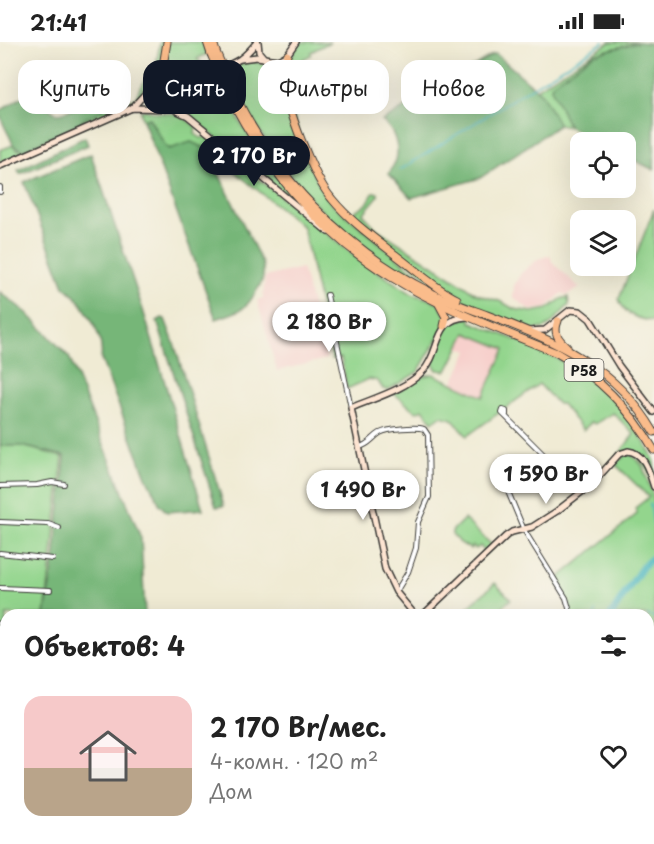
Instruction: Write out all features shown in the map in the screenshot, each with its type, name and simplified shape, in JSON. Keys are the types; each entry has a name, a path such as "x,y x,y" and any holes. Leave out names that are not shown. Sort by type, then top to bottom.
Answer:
{"highway":[{"path":"164,60 167,42"},
{"name":"Р58","path":"207,42 217,60"},
{"name":"Р58","path":"213,42 214,53"},
{"path":"288,53 283,75 288,99 309,159 331,199 362,228 437,288 501,321"},
{"name":"Р58","path":"240,114 282,180 349,246 390,276 438,302 557,353 596,378 632,415 654,450"},
{"name":"Р58","path":"244,114 286,176 308,201 341,232 390,269 433,294 573,352 598,368 621,388 654,432"},
{"path":"438,302 445,312 444,326"},
{"path":"558,321 557,335 573,352"}],"main road":[{"path":"258,42 259,52 266,59"},
{"path":"239,59 258,42"},
{"path":"288,53 290,42"},
{"path":"239,59 257,57 278,60 288,53 296,42"},
{"path":"0,166 132,108 143,97"},
{"path":"132,108 143,108"},
{"path":"184,114 322,228 349,246"},
{"path":"529,332 545,330 566,312 574,309 584,313 619,366 654,412"},
{"path":"410,609 396,592 385,569 351,408 398,388 421,373 430,360 444,326 455,318 471,317"},
{"path":"429,609 506,536 546,519 564,507 592,484 615,458 624,452 631,451 642,458 654,487"}],"street":[{"path":"0,187 0,192"},
{"path":"327,295 351,408"},
{"path":"506,415 548,462 537,474 514,486 509,494 524,530 556,580 569,609"},
{"path":"360,447 385,432 419,427 424,429 428,435 427,469 430,493 418,522 414,556 405,579 396,592"},
{"path":"0,486 37,485 52,482 64,484"},
{"path":"0,522 48,524 59,528"},
{"path":"0,554 53,559"},
{"path":"0,588 50,590"}],"shaded area":[{"path":"550,255 552,262 580,288 567,295 562,293 546,308 530,310 513,297 514,286 521,273 538,259"},
{"path":"302,268 327,359 277,371 257,300 263,298 265,277"},
{"path":"465,333 505,349 483,397 453,383 468,351 459,347"}],"green space":[{"path":"160,42 165,42 162,60 157,60"},
{"path":"168,42 203,42 207,54 198,60 166,60"},
{"path":"301,42 330,42 311,52 311,55 303,60 290,60"},
{"path":"610,42 639,42 604,51 551,88 569,127 559,125 541,93 536,89"},
{"path":"639,42 654,44 654,170 636,161 636,132 579,132 569,127 551,88 552,84 594,54"},
{"path":"496,54 503,60 484,60"},
{"path":"246,62 258,63 258,114 294,114 312,171 331,203 436,290 371,254 328,218 309,198 275,154 246,109"},
{"path":"506,63 541,93 559,125 480,178 411,198 389,174 396,160 397,149 392,133 382,121 401,110 401,114 506,114"},
{"path":"143,83 140,97 131,105 131,100 136,97"},
{"path":"18,99 18,114 95,114 78,125 23,150 13,145 0,111"},
{"path":"143,110 143,114 176,115 188,121 196,127 195,134 201,138 206,137 361,261 412,294 438,302 449,322 471,317 471,322 544,352 589,378 626,414 652,455 654,488 648,469 635,452 619,454 634,434 613,413 595,424 592,422 583,430 562,404 558,404 539,384 467,436 452,419 441,416 432,422 423,409 416,412 394,393 423,376 433,374 483,397 505,349 466,333 447,371 437,370 432,362 442,331 418,372 388,390 383,389 378,381 369,379 347,389 341,358 332,359 303,227 207,149 191,142 173,149 166,147 149,118 143,120 140,111"},
{"path":"93,114 110,114 0,163 0,150 13,145 18,150 78,125 84,118"},
{"path":"187,114 235,114 261,155 310,215"},
{"path":"149,118 169,149 191,142 207,149 262,263 263,274 259,287 249,303 236,312 216,319 143,120"},
{"path":"85,137 88,145 20,174 18,170"},
{"path":"91,154 143,310 203,509 167,512 160,505 146,477 101,359 100,340 96,329 85,309 64,286 24,182"},
{"path":"374,192 378,193 378,196 363,214 377,229 477,294 502,302 514,309 532,312 548,309 561,299 568,297 569,305 550,325 532,330 486,312 449,293 366,230 354,218 355,211 367,204"},
{"path":"654,209 654,321 641,319 631,314 619,299 628,276 636,276 636,255"},
{"path":"0,292 27,313 69,357 141,538 145,609 46,609 54,561 65,458 22,446 0,446"},
{"path":"165,319 174,343 224,506 216,507 157,321"},
{"path":"0,446 22,446 63,457 46,609 0,609"},
{"path":"627,454 632,455 642,465 654,498 654,609 570,609 556,580 637,514 635,508 649,497 615,464"},
{"path":"464,519 492,545 486,553 480,546 476,549 473,546 470,549 452,535 452,531"},
{"path":"495,583 511,599 500,609 467,609"}],"waterway":[{"path":"400,170 604,42"},
{"path":"650,504 654,528"},
{"path":"615,609 643,566 654,557"}]}
